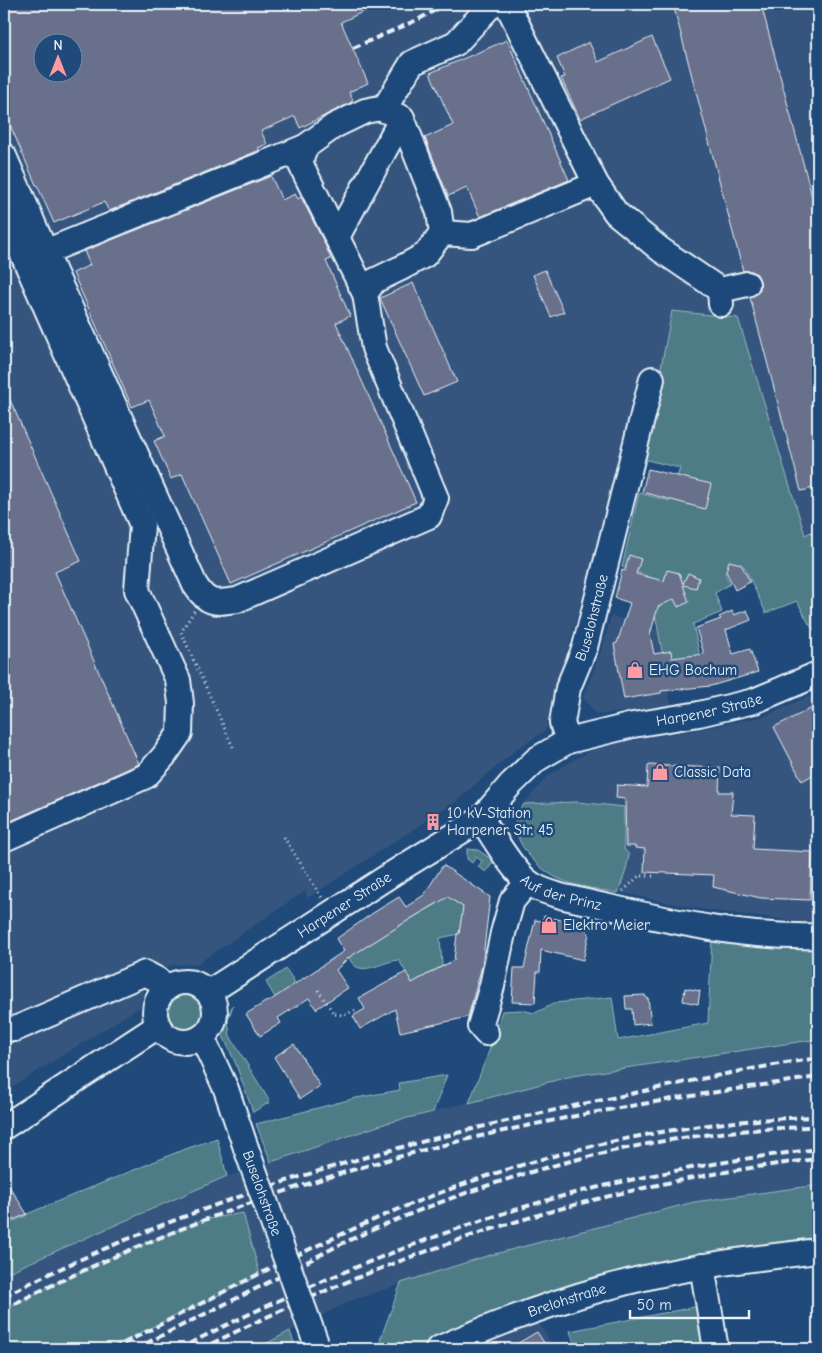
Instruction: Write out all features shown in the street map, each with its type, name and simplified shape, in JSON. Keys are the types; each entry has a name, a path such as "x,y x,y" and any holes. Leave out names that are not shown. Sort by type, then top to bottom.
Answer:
{"street":[{"path":"337,237 393,113 412,62 456,43 492,4"},
{"path":"508,4 596,184 616,213 720,298 747,284"},
{"path":"45,252 304,147 334,126 365,111 393,113"},
{"path":"365,294 374,281 425,255 442,233 439,212 393,113"},
{"path":"4,156 45,252 195,585 203,598 216,603 238,600 428,516 436,498 374,348 365,294 300,163 304,147"},
{"path":"442,233 472,235 596,184"},
{"path":"4,212 142,525 137,590 178,680 181,703 180,733 164,756 146,776 4,839"},
{"name":"Buselohstraße","path":"568,741 562,723 568,688 585,647 652,379"},
{"name":"Harpener Straße","path":"568,741 603,731 699,714 754,701 818,674"},
{"path":"481,819 510,785 537,759 568,741"},
{"name":"Harpener Straße","path":"208,992 481,819"},
{"name":"Auf der Prinz","path":"481,819 517,870 528,882 564,897 709,928 749,934 796,937 818,936"},
{"path":"486,1033 480,1026 492,986 502,933 512,901 528,882"},
{"path":"4,1028 14,1029 145,973 158,980 165,989"},
{"path":"192,982 208,992 213,999 215,1016 213,1025 202,1037 192,1041 178,1041 164,1034 158,1026 155,1006 165,989 173,984 192,982"},
{"path":"4,1127 158,1026"},
{"name":"Buselohstraße","path":"202,1037 226,1089 317,1346"},
{"name":"Brelohstraße","path":"438,1349 540,1308 607,1287 702,1266 818,1251"},
{"path":"702,1266 716,1349"}],"path":[{"path":"203,598 181,632 233,747"},
{"path":"284,836 332,913"},
{"path":"618,908 622,892 639,876 655,876"},
{"path":"318,990 334,1014 344,1015 356,1010"}],"shaded area":[{"path":"4,4 818,4 818,534 805,535 738,318 654,400 638,397 545,731 518,748 454,803 308,898 305,891 197,964 172,965 162,969 152,978 144,991 140,1007 4,1092"},
{"name":"EHG Bochum","path":"611,616 658,630 671,705 597,715 583,698 603,646"},
{"path":"818,692 818,922 802,922 701,909 572,883 557,878 546,871 529,855 520,842 515,825 520,808 548,776 573,760 603,745 697,730 765,716"},
{"path":"818,1039 818,1185 694,1202 487,1256 350,1301 256,1349 4,1349 4,1274 214,1181 387,1123 572,1076"},
{"path":"537,1320 555,1349 463,1349"}],"green space":[{"path":"672,311 738,318 805,535 815,530 818,534 818,556 815,558 818,563 818,635 809,624 797,601 766,613 744,566 725,573 730,584 715,593 722,612 693,624 701,661 665,666 654,609 639,605 647,576 622,567 639,493 670,501 680,468 643,459"},
{"path":"577,802 624,807 624,849 629,855 618,893 579,886 557,878 538,865 522,846 516,825 518,814 524,804"},
{"path":"467,849 478,850 494,861 486,872 478,867 482,861 476,857 472,863 467,859"},
{"path":"431,885 466,909 461,920 459,934 440,938 442,966 412,983 399,960 371,968 358,968 353,964 349,957 437,904"},
{"path":"712,936 818,946 818,1039 572,1076 469,1103 502,1011 521,1010 535,1013 555,1003 612,997 618,1040 708,1023"},
{"path":"286,969 296,984 277,1001 266,982"},
{"path":"185,995 192,996 197,1000 201,1005 201,1019 197,1024 192,1028 185,1029 178,1028 173,1024 169,1019 168,1012 169,1005 173,1000 178,996"},
{"path":"233,1005 228,1020 230,1036 270,1102 253,1112 235,1062 223,1036 223,1028"},
{"path":"447,1075 433,1112 387,1123 271,1162 256,1124 356,1098 400,1090 399,1083"},
{"path":"217,1138 227,1176 4,1274 4,1226 27,1214 180,1151"},
{"path":"818,1185 818,1244 469,1327 416,1349 383,1349 380,1340 401,1283 487,1256 694,1202"},
{"path":"243,1213 260,1275 107,1349 4,1349 4,1309 93,1265 202,1220"},
{"path":"705,1305 712,1349 576,1349 570,1331"},
{"path":"290,1331 296,1349 256,1349"}],"building":[{"path":"4,4 380,4 341,22 368,83 349,92 353,100 350,103 300,128 295,116 261,131 267,144 258,148 260,150 109,211 104,202 54,223 4,111 4,90 9,87 4,76"},
{"path":"673,4 761,4 818,219 818,487 801,491 750,297 757,294 760,289 760,281 757,274 752,271 743,271"},
{"path":"652,37 670,78 580,119 561,78 565,77 557,58 589,42 598,62"},
{"path":"507,40 569,180 480,217 467,188 448,196 425,138 453,125 430,73"},
{"path":"271,176 282,200 295,194 298,199 301,197 324,242 331,259 326,261 350,316 336,323 416,502 231,584 182,474 171,479 154,441 165,436 149,400 132,407 73,273 90,265 84,251"},
{"path":"545,270 564,312 551,317 533,275"},
{"path":"413,283 457,382 424,396 380,298"},
{"path":"4,386 81,561 55,572 139,764 4,824"},
{"path":"648,469 711,484 705,509 642,492"},
{"path":"629,555 641,559 636,574 664,581 667,570 679,573 683,584 688,573 699,578 696,588 683,585 689,602 678,607 674,599 658,607 650,635 654,654 671,651 672,658 704,654 696,628 721,619 719,617 732,611 734,615 747,610 751,620 726,630 733,654 750,649 758,672 711,686 661,691 661,693 624,699 614,644 617,643 630,603 615,598 622,570 625,571"},
{"path":"729,561 741,564 750,582 735,590 726,571"},
{"path":"812,708 818,721 818,772 802,781 774,727"},
{"path":"648,765 720,768 719,792 733,792 731,814 755,815 753,849 812,852 810,900 761,898 713,887 714,875 644,872 645,849 626,846 625,799 616,798 617,785 647,787"},
{"path":"443,865 490,897 482,966 468,1017 400,1032 395,1009 360,1029 353,1016 365,1009 359,998 406,972 412,983 454,960 463,907 448,897 348,958 336,970 348,988 316,1009 309,998 278,1018 281,1023 260,1036 246,1014 268,1002 344,951 336,939 373,913 399,897 406,907 424,895"},
{"path":"544,916 583,925 589,934 583,960 541,950 535,1003 512,1002 514,968 524,968 535,920 542,922"},
{"path":"685,988 700,991 698,1004 683,1001"},
{"path":"645,995 648,998 651,1023 633,1025 632,1009 626,1009 625,996"},
{"path":"294,1044 320,1086 300,1099 274,1057"},
{"path":"4,1178 27,1214 4,1224"},
{"path":"537,1332 548,1349 508,1349"}],"railway":[{"path":"353,48 417,20 447,4"},
{"path":"4,1296 77,1261 150,1230 301,1176 455,1133 533,1115 715,1076 818,1058"},
{"path":"4,1309 67,1278 195,1223 261,1199 395,1158 463,1140 602,1111 818,1077"},
{"path":"113,1349 349,1231 462,1185 519,1166 637,1136 757,1120 818,1117"},
{"path":"135,1349 354,1238 465,1193 581,1158 640,1145 759,1129 818,1127"},
{"path":"179,1349 253,1312 354,1268 431,1238 510,1211 647,1176 818,1149"},
{"path":"201,1349 348,1281 424,1252 501,1226 579,1204 658,1185 737,1170 818,1159"}],"place":[{"name":"EHG Bochum","path":"635,670"},
{"name":"Classic Data","path":"660,772"},
{"name":"10 kV-Station Harpener Str. 45","path":"433,822"},
{"name":"Elektro Meier","path":"549,925"}]}
